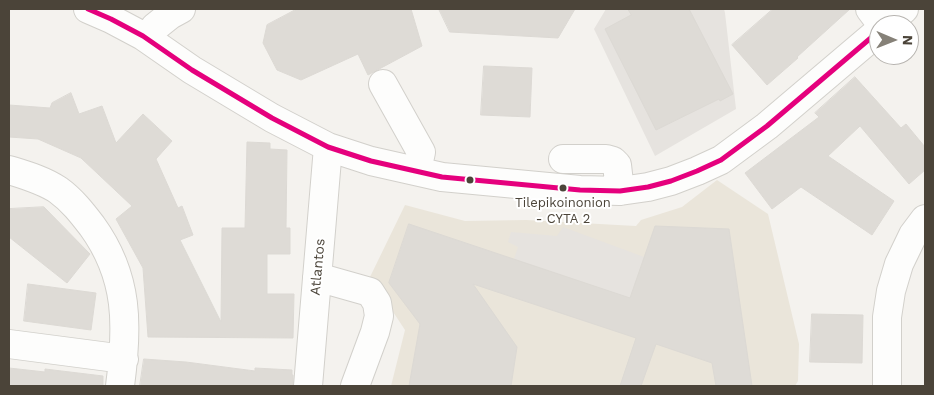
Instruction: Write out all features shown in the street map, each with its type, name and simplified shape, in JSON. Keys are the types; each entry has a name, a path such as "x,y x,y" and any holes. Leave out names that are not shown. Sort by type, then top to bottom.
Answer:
{"street":[{"path":"88,9 143,36 192,70 272,118 328,147 371,161 442,177 580,190 620,191 648,187 671,181 721,160 767,126 869,39"},
{"path":"155,27 181,9"},
{"path":"383,84 421,152 417,172"},
{"name":"Atlantos","path":"308,386 328,147"},
{"path":"563,159 606,159 613,161 617,166 620,191"},
{"path":"9,170 40,181 58,190 80,209 100,238 113,265 122,293 126,325 120,386"},
{"path":"887,386 887,317 891,291 899,264 913,235 925,219"},
{"path":"317,276 370,292 377,302 379,316 375,332 355,386"},
{"path":"9,344 124,359"}],"shaded area":[{"path":"606,9 724,9 736,109 655,156 594,29"},
{"path":"717,180 768,214 799,344 798,381 795,386 391,386 405,330 370,277 405,205 465,221 526,220 636,226 641,220 682,207"},
{"path":"563,227 644,257 630,298 514,259 518,247 508,242 511,232 557,236"}],"building":[{"path":"297,9 411,9 422,46 368,75 358,54 301,80 277,70 263,43 267,25"},
{"path":"439,9 575,9 558,38 450,32"},
{"path":"628,9 689,9 733,94 656,130 605,29 631,15"},
{"path":"773,9 850,9 767,85 732,45"},
{"path":"484,66 532,68 530,117 481,115"},
{"path":"855,77 901,128 906,124 925,147 925,170 909,184 860,126 828,156 894,201 872,235 801,187 772,209 745,173 819,117 815,113"},
{"path":"71,93 79,114 102,106 116,143 143,114 172,141 156,159 178,208 182,206 193,235 180,240 221,322 222,228 245,228 247,142 270,143 270,149 287,150 286,228 290,228 290,254 267,254 267,294 294,294 293,338 148,337 143,268 116,219 132,206 81,158 38,139 9,137 9,105 50,108 52,103"},
{"path":"44,207 90,254 67,283 9,237 9,209"},
{"path":"409,224 630,298 655,226 729,229 752,386 716,386 712,363 656,344 641,386 620,386 636,338 473,284 517,347 511,386 409,386 420,324 389,283"},
{"path":"28,284 96,293 91,330 24,321"},
{"path":"812,314 863,315 862,363 810,362"},
{"path":"144,359 186,362 255,371 255,368 292,370 293,386 140,386"},
{"path":"9,368 45,372 45,369 103,376 103,386 9,386"}],"transit line":[{"path":"88,9 143,36 192,70 272,118 328,147 371,161 442,177 580,190 620,191 648,187 671,181 721,160 767,126 869,39"}],"place":[{"name":"Tilepikoinonion - CYTA 2","path":"563,188"}]}
